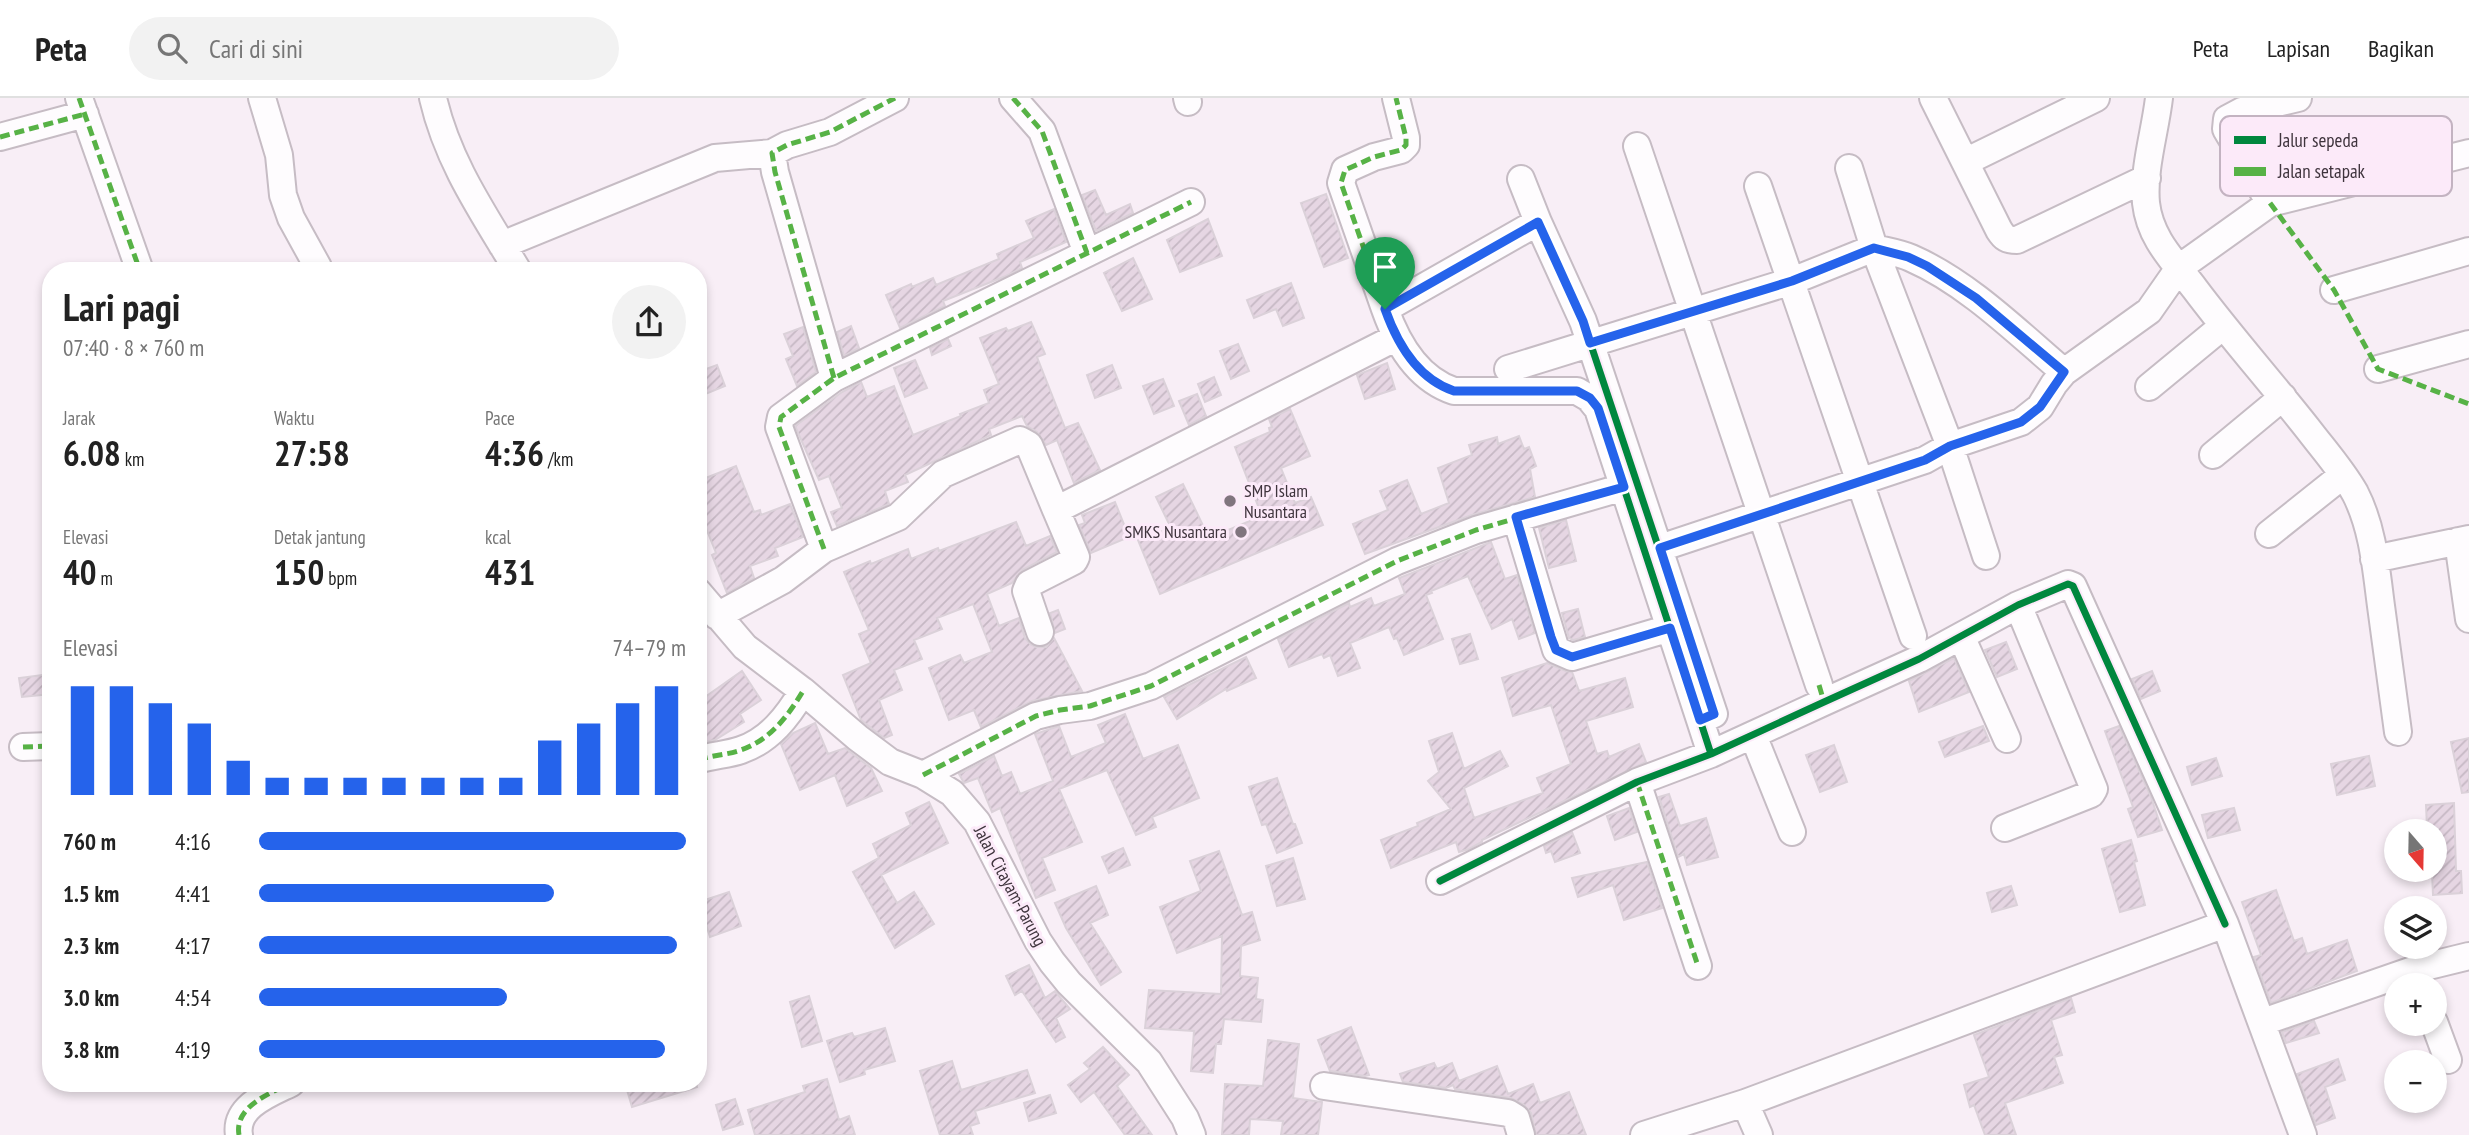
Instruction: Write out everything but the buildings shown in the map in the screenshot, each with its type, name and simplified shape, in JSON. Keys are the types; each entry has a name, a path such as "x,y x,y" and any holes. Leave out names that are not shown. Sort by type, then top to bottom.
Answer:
{"street":[{"path":"262,98 279,155 283,195 291,218 315,262"},
{"path":"433,98 445,143 456,167 512,262"},
{"path":"502,245 715,158 772,153 778,148 830,132 895,98"},
{"path":"1013,98 1042,131 1087,253"},
{"path":"1395,98 1406,145 1401,150 1374,157 1345,170 1341,183 1395,338 1421,371 1439,386 1454,391 1577,391 1590,398 1598,408 1711,754"},
{"path":"1934,98 2003,237 2009,240 2017,240 2147,178"},
{"path":"1965,162 2096,98"},
{"path":"2159,98 2147,178 2146,202 2150,222 2162,248 2343,475 2364,514 2374,559 2398,732"},
{"path":"2233,116 2242,111 2298,98"},
{"path":"0,136 82,106 137,262"},
{"path":"1637,146 1819,685"},
{"path":"772,153 775,172 834,378"},
{"path":"2452,157 2469,153"},
{"path":"1849,168 1874,248 1950,446 1986,556"},
{"path":"1521,179 1587,332 1660,548 1714,714 1700,720"},
{"path":"1758,186 1913,636"},
{"path":"2266,196 2270,203"},
{"path":"1660,548 1925,460 1950,446 2021,422 2040,407 2064,372 2150,311 2179,268 2270,203 2298,196"},
{"path":"824,549 778,423 784,415 834,378 1191,202"},
{"path":"1385,309 1538,222"},
{"path":"1474,391 1508,369 1587,332 1692,312 1792,281 1874,248 1908,257 1927,266 1976,298 2064,372"},
{"path":"2334,290 2469,251"},
{"path":"2149,387 2223,326"},
{"path":"1056,510 1395,338"},
{"path":"2378,369 2469,344"},
{"path":"2213,455 2283,397"},
{"path":"716,615 783,580 824,549 898,517 943,474 1020,440 1029,445 1076,560 1029,584 1026,591 1040,632"},
{"path":"2269,534 2343,475"},
{"path":"923,775 1036,716 1090,706 1151,686 1397,561 1476,530 1624,487"},
{"path":"1516,517 1556,650 1572,657 1670,628"},
{"path":"2374,559 2464,540 2469,619"},
{"path":"1440,881 1637,782 1711,754 1919,659 2018,605 2068,584 2073,586 2225,924 2303,1135"},
{"name":"Jalan Citayam-Parung","path":"707,604 745,647 890,762 923,775 952,793 977,822 1038,941 1052,962 1069,983 1149,1062 1185,1118 1192,1135"},
{"path":"2004,828 2091,794 2094,789 2018,605"},
{"path":"1961,636 2007,739"},
{"path":"707,758 740,751 766,736 789,715 803,691"},
{"path":"1753,735 1792,832"},
{"path":"23,747 42,746"},
{"path":"1637,782 1698,965"},
{"path":"1644,1135 1745,1103 2225,924"},
{"path":"2429,973 2469,956"},
{"path":"2263,1022 2384,987"},
{"path":"2439,1036 2448,1060"},
{"path":"1324,1086 1508,1113 1516,1118 1521,1135"},
{"path":"239,1135 241,1119 250,1106 275,1092"},
{"path":"1745,1103 1759,1135"}],"marked path":[{"path":"79,98 137,262"},
{"path":"834,378 775,172 772,153 787,145 830,132 895,98"},
{"path":"1013,98 1042,131 1087,253"},
{"path":"1385,309 1341,183 1345,170 1374,157 1401,150 1406,145 1396,98"},
{"path":"0,137 85,114"},
{"path":"824,549 779,427 781,417 834,378 1191,202"},
{"path":"2270,203 2334,290 2378,369 2469,404"},
{"path":"923,775 1036,716 1090,706 1151,686 1397,561 1476,530 1624,487"},
{"path":"1516,518 1556,650 1572,657 1670,628"},
{"path":"1819,685 1824,702"},
{"path":"707,758 741,750 761,740 784,718 803,691"},
{"path":"23,747 42,746"},
{"path":"1637,782 1698,966"},
{"path":"239,1135 239,1125 248,1108 272,1092"}],"cycle path":[{"path":"1700,720 1714,714 1583,321 1538,222 1385,309 1411,358 1420,369 1441,385 1454,391 1577,391 1589,398 1598,409 1711,754"},
{"path":"1440,881 1637,782 1711,754 1919,659 2018,605 2068,584 2073,586 2225,924"}],"place":[{"name":"SMP Islam Nusantara","path":"1230,501"},
{"name":"SMKS Nusantara","path":"1241,532"}],"route":[{"path":"1538,222 1583,321 1590,343 1792,281 1874,248 1908,257 1927,266 1976,298 2064,372 2040,407 2021,422 1950,446 1925,460 1660,548 1714,714 1700,720 1670,628 1572,657 1556,650 1551,637 1516,517 1624,487 1598,408 1590,398 1577,391 1454,391 1439,386 1421,371 1395,338 1385,309 1538,222"}]}
